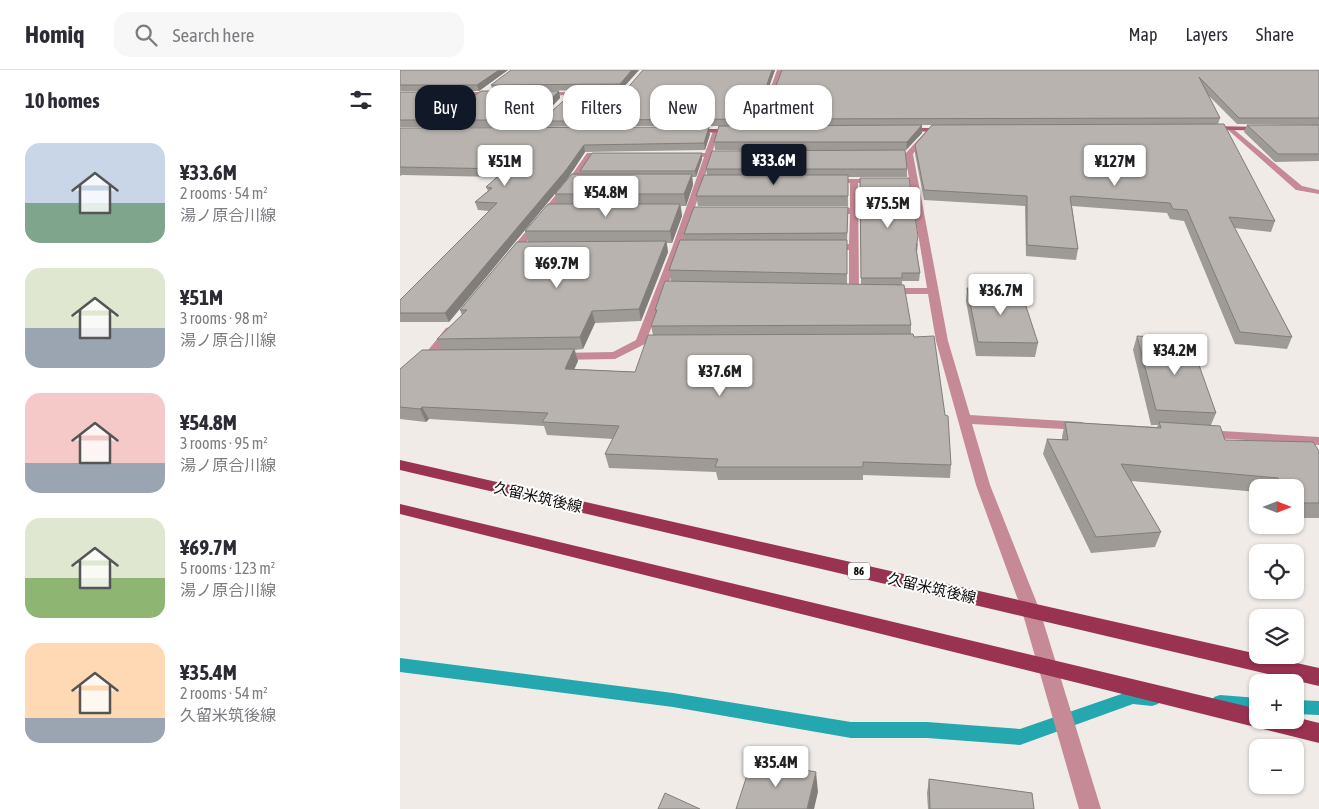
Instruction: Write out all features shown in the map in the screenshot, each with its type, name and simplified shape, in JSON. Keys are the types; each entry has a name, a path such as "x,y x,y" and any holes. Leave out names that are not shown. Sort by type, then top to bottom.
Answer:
{"main road":[{"path":"1199,128 1275,128"},
{"path":"891,130 959,130"},
{"path":"427,131 440,131"},
{"path":"524,131 542,131"},
{"path":"678,131 767,131"},
{"name":"久留米筑後線","path":"400,465 1319,677"},
{"path":"400,509 1047,665 1249,716"},
{"path":"1303,729 1319,733"}],"street":[{"path":"757,131 780,70"},
{"path":"476,99 496,84"},
{"path":"476,94 486,94"},
{"path":"533,131 558,106"},
{"path":"1229,128 1299,188 1319,192"},
{"path":"929,130 904,154 932,291 937,341 983,485 1031,611 1090,809"},
{"path":"548,357 615,355 646,342 666,287 716,131"},
{"path":"504,264 521,248 577,181 590,155 620,155"},
{"path":"679,155 738,155"},
{"path":"826,181 889,181"},
{"path":"854,181 853,247 849,291 932,291"},
{"path":"815,211 854,211"},
{"path":"814,247 853,247"},
{"path":"448,357 429,357 454,326"},
{"path":"963,419 1092,427"},
{"path":"1191,433 1319,441"}],"building":[{"path":"400,70 499,70 477,85 400,85"},
{"path":"511,70 632,70 620,84 491,85"},
{"path":"643,70 772,70 767,85 725,85 725,119 715,119 715,85 650,85 650,120 640,120 640,85 630,85"},
{"path":"782,70 1319,70 1319,118 1239,118 1199,77 1220,118 832,119 832,85 776,85"},
{"path":"481,91 486,91 486,120 476,120 476,95"},
{"path":"553,91 559,91 553,97"},
{"path":"400,92 415,92 415,120 400,120"},
{"path":"563,101 563,121 553,121 553,110"},
{"path":"1224,124 1275,221 1229,217 1292,337 1240,332 1187,210 1173,209 1170,203 1072,196 1070,197 1078,249 1027,245 1027,196 924,190 915,145 932,125"},
{"path":"832,125 922,125 907,142 714,142 719,126 725,126 725,130 832,130"},
{"path":"1247,125 1319,125 1319,154 1278,154"},
{"path":"563,127 563,130 640,130 640,127 650,127 650,130 708,130 704,143 584,145 566,170 445,313 400,313 400,300 497,203 475,202 492,188 486,187 506,169 400,167 400,128 415,128 415,130 476,130 476,128 486,128 486,130 553,130 553,128"},
{"path":"905,150 907,169 706,169 712,151"},
{"path":"592,153 702,153 695,171 580,171"},
{"path":"572,174 692,174 684,194 555,194"},
{"path":"704,175 848,175 848,196 696,196"},
{"path":"860,178 909,178 918,236 916,249 920,273 902,273 902,278 861,278"},
{"path":"548,204 680,204 670,231 525,231"},
{"path":"694,207 848,207 847,233 684,234"},
{"path":"680,240 847,240 847,274 669,270"},
{"path":"666,241 639,309 592,311 580,337 437,339 467,310 460,310 517,242"},
{"path":"665,281 904,285 911,325 651,326"},
{"path":"967,288 1020,288 1038,343 978,342"},
{"path":"913,334 914,337 934,336 945,415 948,416 951,465 863,462 863,467 715,467 718,459 605,454 619,426 542,422 548,413 400,407 400,369 422,350 574,349 565,369 635,372 648,335"},
{"path":"1137,336 1190,340 1216,413 1156,410"},
{"path":"1065,422 1161,428 1159,422 1220,426 1225,440 1313,442 1319,451 1319,503 1304,503 1304,479 1279,479 1121,464 1161,532 1096,537 1047,439 1068,440"},
{"path":"752,760 816,772 807,809 736,809"},
{"path":"929,779 1032,793 1034,809 930,809"},
{"path":"665,793 700,809 658,809"}],"waterway":[{"path":"400,665 673,700 851,730 927,730 1020,737 1133,697 1152,699"},
{"path":"1220,702 1249,704"},
{"path":"1304,707 1319,708"}]}
